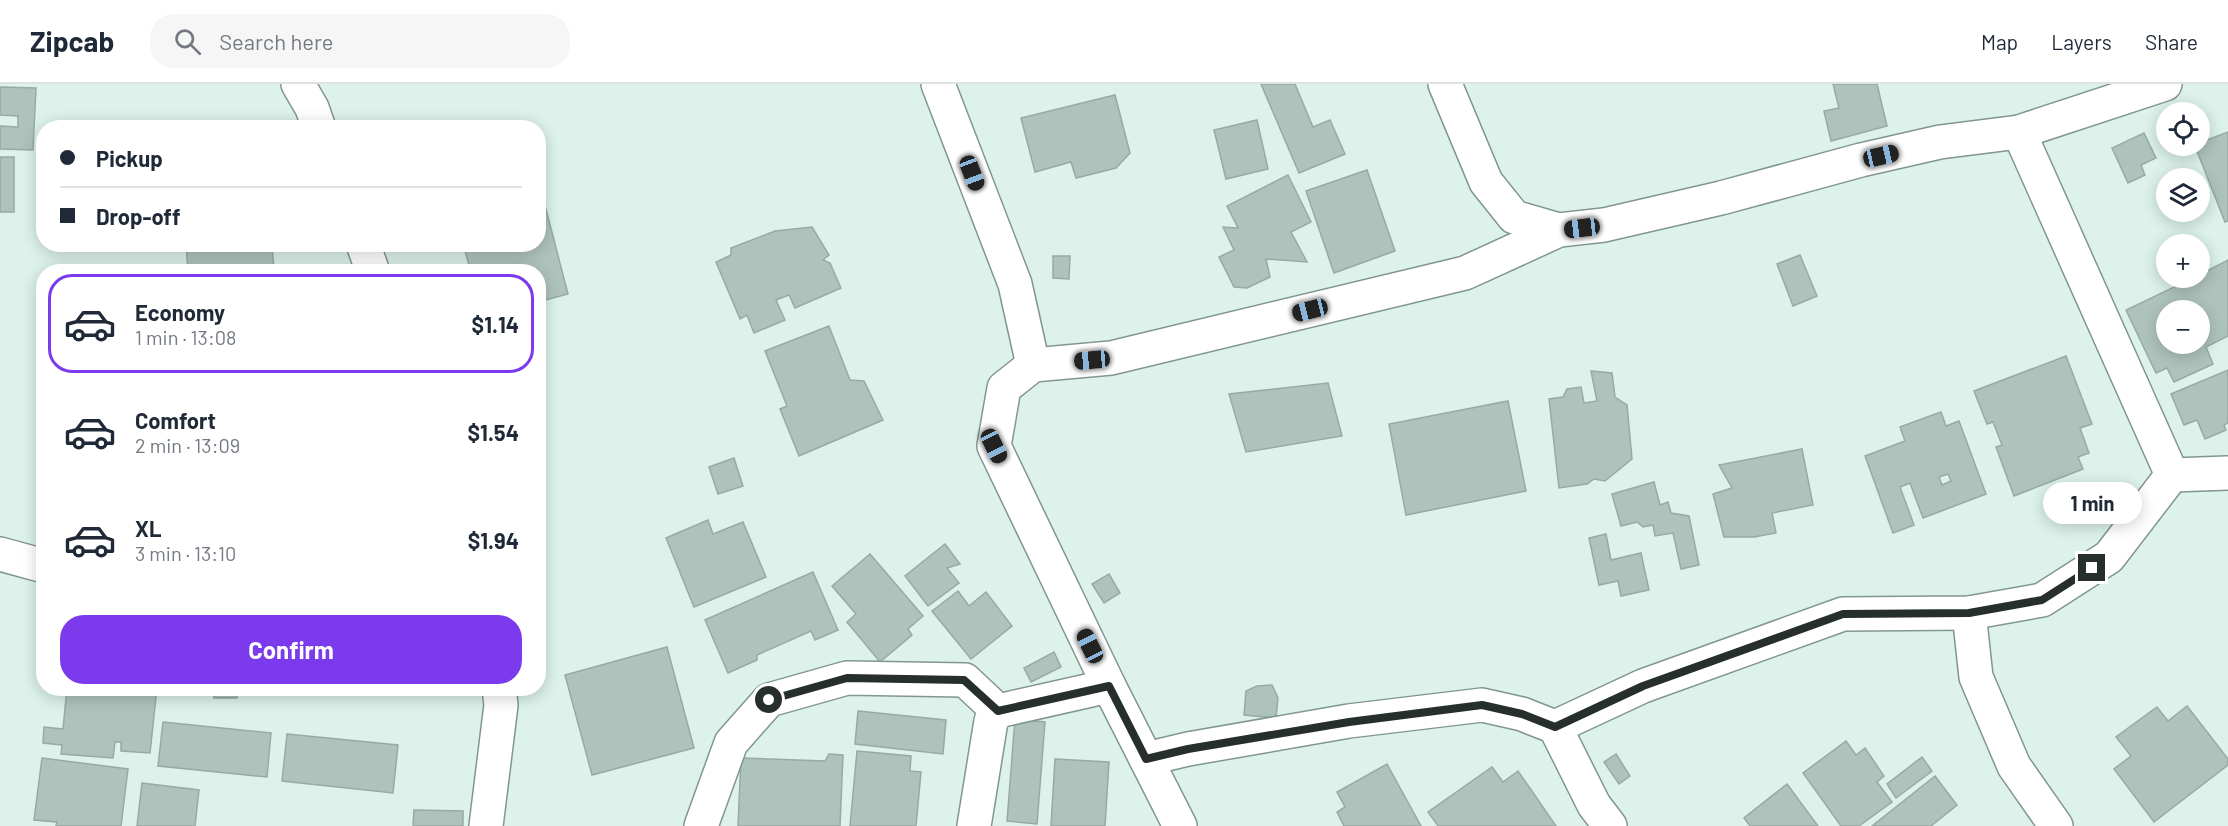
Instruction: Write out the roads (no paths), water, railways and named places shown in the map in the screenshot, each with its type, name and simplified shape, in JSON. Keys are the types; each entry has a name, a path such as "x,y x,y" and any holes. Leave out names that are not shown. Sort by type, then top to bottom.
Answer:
{"street":[{"path":"298,84 316,120"},
{"path":"938,84 1015,284 1033,365"},
{"path":"1445,84 1486,182 1514,217 1559,230"},
{"path":"1180,826 1109,686 994,446 1004,388 1033,365 1111,358 1465,273 1559,230 1604,225 1711,201 1861,160 1940,142 2019,132 2165,84"},
{"path":"2019,132 2172,475"},
{"path":"2172,475 2227,475"},
{"path":"1555,727 1643,686 1843,614 1969,613 2042,600 2109,557 2172,475"},
{"path":"0,554 36,564"},
{"path":"1969,613 1976,677 2014,766 2056,826"},
{"path":"701,826 731,743 769,700 847,678 964,680 998,711"},
{"path":"974,826 991,721 998,711 1109,686"},
{"path":"486,826 501,705 500,696"},
{"path":"1146,759 1188,749 1349,722 1482,705 1522,714 1555,727 1594,806 1610,826"}]}
